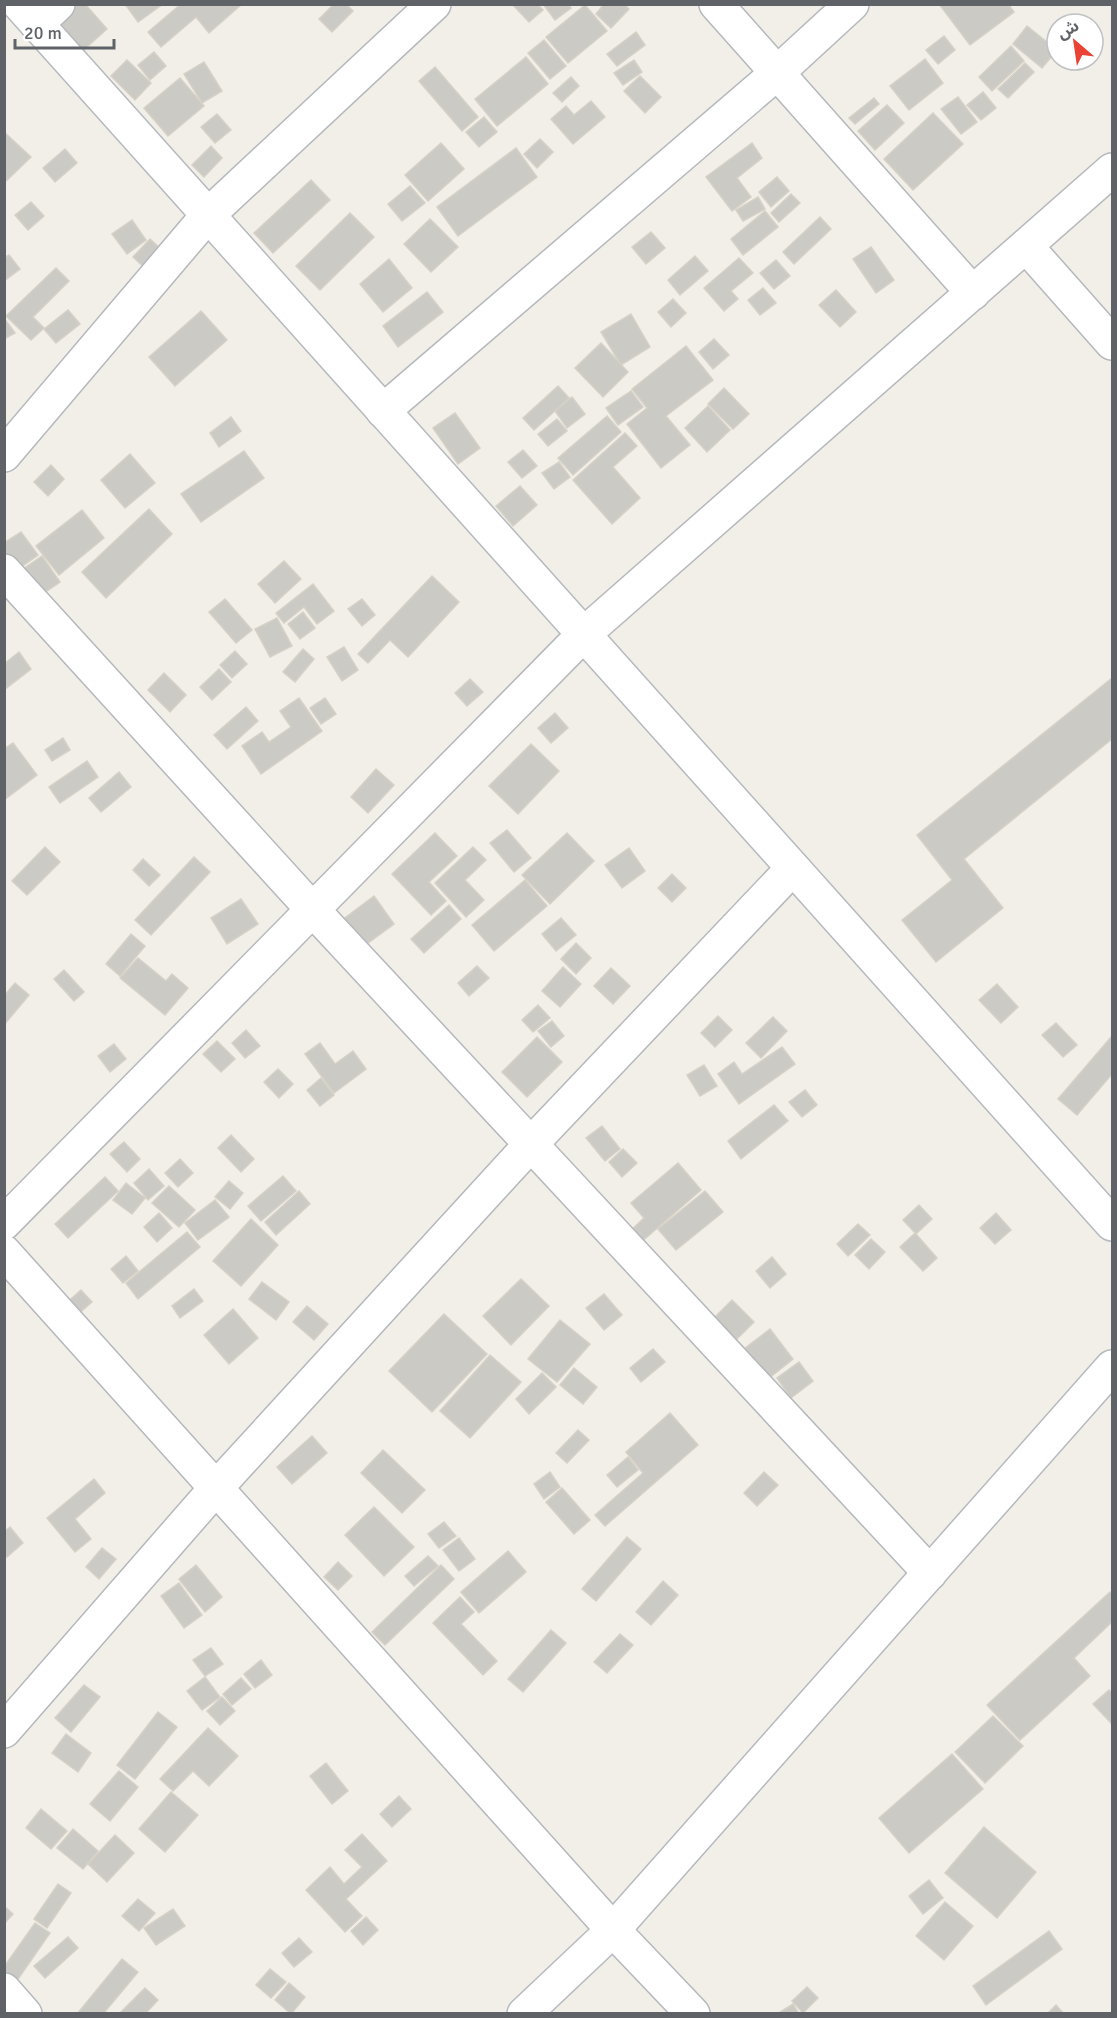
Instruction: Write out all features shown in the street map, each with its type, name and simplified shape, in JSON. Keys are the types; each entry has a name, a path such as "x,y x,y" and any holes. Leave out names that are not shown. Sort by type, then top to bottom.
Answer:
{"street":[{"path":"4,455 208,215 434,4"},
{"path":"716,4 973,293"},
{"path":"383,411 777,73 852,4"},
{"path":"38,11 208,215 1113,1224"},
{"path":"4,1223 584,634 1113,170"},
{"path":"1026,246 1113,343"},
{"path":"4,571 312,909 930,1573"},
{"path":"4,1731 216,1488 531,1144 793,868"},
{"path":"4,1252 613,1930 693,2013"},
{"path":"524,2013 613,1930 1113,1367"},
{"path":"4,1990 25,2013"}],"building":[{"path":"75,4 85,4 107,29 78,55 51,27"},
{"path":"125,4 163,4 138,22"},
{"path":"181,4 242,4 209,33 196,17 161,47 148,32"},
{"path":"334,4 346,4 353,11 332,32 319,19"},
{"path":"512,4 537,4 543,10 529,22"},
{"path":"543,4 568,4 571,8 555,20"},
{"path":"604,4 624,4 629,9 611,28 596,14"},
{"path":"939,4 1008,4 1014,12 970,45"},
{"path":"585,5 607,31 568,63 546,37"},
{"path":"1027,26 1045,40 1045,64 1042,68 1013,44"},
{"path":"636,32 645,45 617,66 607,54"},
{"path":"944,36 955,50 938,64 926,50"},
{"path":"544,40 566,66 550,79 528,53"},
{"path":"1011,46 1024,61 992,91 979,77"},
{"path":"154,52 166,66 150,80 138,65"},
{"path":"526,57 548,84 497,126 475,99"},
{"path":"925,59 943,83 909,110 890,86"},
{"path":"127,60 151,83 135,100 111,76"},
{"path":"634,60 642,72 623,85 614,73"},
{"path":"204,62 222,91 202,103 184,74"},
{"path":"1025,63 1034,72 1008,98 998,89"},
{"path":"435,67 478,117 462,131 419,81"},
{"path":"640,76 661,97 645,113 624,91"},
{"path":"571,77 579,86 562,102 553,93"},
{"path":"180,78 204,106 168,136 144,108"},
{"path":"983,92 996,108 981,120 967,105"},
{"path":"958,97 977,122 961,134 941,109"},
{"path":"874,98 879,104 855,124 849,118"},
{"path":"591,101 605,117 573,144 551,119 566,106 574,115"},
{"path":"887,105 904,123 875,150 858,131"},
{"path":"933,113 963,144 913,190 884,159"},
{"path":"217,114 231,130 215,143 201,127"},
{"path":"484,117 497,132 479,147 466,132"},
{"path":"4,132 31,157 4,183"},
{"path":"540,139 553,152 537,168 524,154"},
{"path":"441,143 464,169 428,201 405,175"},
{"path":"752,143 762,158 737,178 751,197 732,211 706,177"},
{"path":"211,146 222,158 204,177 192,165"},
{"path":"516,148 537,177 458,236 437,207"},
{"path":"65,149 77,163 55,182 43,168"},
{"path":"777,177 789,191 771,207 759,192"},
{"path":"311,180 330,200 273,253 254,233"},
{"path":"410,186 425,203 402,221 388,204"},
{"path":"791,194 800,203 779,222 771,213"},
{"path":"758,197 765,209 743,221 736,210"},
{"path":"31,202 44,216 28,230 15,215"},
{"path":"765,211 778,227 743,255 731,239"},
{"path":"350,213 374,237 320,290 296,266"},
{"path":"820,217 831,229 794,264 783,252"},
{"path":"430,219 458,247 431,272 404,244"},
{"path":"132,220 146,240 127,254 112,234"},
{"path":"651,232 665,248 646,264 632,247"},
{"path":"150,239 164,252 147,270 133,257"},
{"path":"871,247 894,280 876,293 853,259"},
{"path":"9,255 20,269 4,281 4,258"},
{"path":"695,256 708,271 680,295 668,280"},
{"path":"739,258 753,273 731,291 738,299 724,311 704,288"},
{"path":"389,259 412,288 383,312 360,284"},
{"path":"776,260 790,276 774,289 760,273"},
{"path":"56,268 69,281 33,317 44,328 31,340 6,316"},
{"path":"763,288 776,303 760,315 748,300"},
{"path":"836,290 856,312 840,327 819,305"},
{"path":"427,292 443,312 398,347 383,326"},
{"path":"673,299 686,313 671,327 658,312"},
{"path":"68,310 80,324 56,343 44,329"},
{"path":"201,311 227,340 175,386 149,357"},
{"path":"631,314 650,347 621,365 601,332"},
{"path":"4,318 15,333 4,339"},
{"path":"714,339 729,355 713,369 699,352"},
{"path":"601,343 628,372 603,397 575,368"},
{"path":"686,346 713,380 666,416 690,445 661,468 627,424 647,408 632,389"},
{"path":"558,386 569,398 534,430 523,418"},
{"path":"724,388 749,414 733,429 708,404"},
{"path":"631,391 643,407 618,425 606,408"},
{"path":"572,397 585,414 567,428 555,411"},
{"path":"708,406 730,430 707,452 685,428"},
{"path":"455,413 480,448 458,464 433,428"},
{"path":"607,416 621,432 573,475 558,458"},
{"path":"231,417 241,431 219,447 210,433"},
{"path":"557,419 567,431 548,446 538,434"},
{"path":"625,433 637,446 613,467 640,498 612,524 573,480"},
{"path":"523,450 537,466 522,478 508,462"},
{"path":"244,451 264,478 201,522 181,494"},
{"path":"130,454 155,483 125,508 101,480"},
{"path":"559,462 570,477 554,489 542,473"},
{"path":"51,465 64,479 48,496 34,482"},
{"path":"520,486 537,505 513,526 496,506"},
{"path":"149,509 172,534 106,598 82,572"},
{"path":"82,510 104,538 59,575 36,546"},
{"path":"21,532 38,555 7,577 4,574 4,543"},
{"path":"42,556 60,582 28,604 10,578"},
{"path":"284,561 301,579 275,603 258,584"},
{"path":"432,576 459,602 408,657 390,640 368,663 358,654"},
{"path":"313,584 334,611 317,624 304,607 284,623 276,613"},
{"path":"225,599 252,630 236,643 209,612"},
{"path":"362,599 375,615 362,626 348,609"},
{"path":"303,612 315,628 300,639 288,624"},
{"path":"277,618 292,646 270,657 255,629"},
{"path":"344,647 358,670 342,681 327,657"},
{"path":"303,649 314,659 295,682 283,672"},
{"path":"235,651 247,664 232,678 220,665"},
{"path":"19,652 31,669 4,690 4,664"},
{"path":"219,669 231,682 212,700 200,687"},
{"path":"164,673 186,695 170,712 148,690"},
{"path":"1112,678 1112,739 964,859 1003,908 936,962 902,920 952,880 917,835"},
{"path":"470,679 483,692 467,706 455,693"},
{"path":"299,698 322,731 261,774 242,746 262,732 269,742 291,727 280,711"},
{"path":"325,698 336,714 321,724 310,708"},
{"path":"246,707 258,721 227,749 214,735"},
{"path":"555,713 568,728 551,743 538,728"},
{"path":"63,738 70,750 52,761 45,750"},
{"path":"13,743 37,775 4,800 4,749"},
{"path":"531,744 559,771 518,814 489,786"},
{"path":"87,761 98,777 60,803 49,787"},
{"path":"376,769 394,785 368,813 351,797"},
{"path":"119,772 131,787 101,812 89,798"},
{"path":"507,830 531,858 514,872 490,843"},
{"path":"435,833 457,856 429,882 446,901 431,915 392,874"},
{"path":"567,833 594,861 550,904 522,875"},
{"path":"45,847 60,862 27,895 12,881"},
{"path":"473,847 486,860 465,880 484,900 466,917 435,883"},
{"path":"629,848 645,871 622,888 605,865"},
{"path":"194,857 210,872 151,935 135,920"},
{"path":"143,859 160,875 149,886 133,870"},
{"path":"672,874 686,888 672,902 658,888"},
{"path":"525,880 547,906 494,951 472,925"},
{"path":"374,896 394,924 349,957 329,930"},
{"path":"241,899 258,924 227,944 211,918"},
{"path":"449,905 461,919 424,953 411,939"},
{"path":"561,918 576,935 556,951 542,934"},
{"path":"131,934 145,946 120,976 106,964"},
{"path":"576,943 591,958 576,974 561,959"},
{"path":"138,958 166,981 172,974 188,988 165,1015 120,978"},
{"path":"477,966 489,978 469,996 458,983"},
{"path":"563,967 581,984 560,1007 542,991"},
{"path":"611,968 630,986 613,1004 594,986"},
{"path":"64,970 84,992 74,1001 54,979"},
{"path":"15,983 29,995 4,1025 4,996"},
{"path":"997,984 1018,1007 1001,1023 979,1000"},
{"path":"538,1005 550,1018 533,1032 522,1020"},
{"path":"718,1016 732,1030 715,1047 701,1033"},
{"path":"773,1017 787,1031 761,1058 746,1043"},
{"path":"552,1021 564,1036 551,1047 538,1031"},
{"path":"1056,1023 1077,1045 1063,1057 1042,1035"},
{"path":"246,1030 260,1046 245,1058 232,1043"},
{"path":"1112,1036 1112,1074 1077,1115 1058,1099"},
{"path":"537,1037 562,1062 527,1097 502,1072"},
{"path":"217,1041 235,1059 221,1072 203,1054"},
{"path":"320,1043 335,1064 353,1051 366,1069 334,1093 305,1054"},
{"path":"114,1044 126,1059 110,1072 98,1056"},
{"path":"782,1047 795,1064 739,1104 718,1074 734,1062 742,1074"},
{"path":"704,1065 717,1086 700,1096 687,1075"},
{"path":"278,1069 293,1084 279,1098 264,1082"},
{"path":"321,1078 334,1095 320,1106 307,1090"},
{"path":"805,1090 817,1105 802,1117 789,1102"},
{"path":"774,1105 788,1121 741,1159 728,1141"},
{"path":"602,1126 620,1149 605,1161 586,1138"},
{"path":"231,1135 254,1159 241,1172 218,1148"},
{"path":"124,1142 140,1159 127,1172 110,1154"},
{"path":"623,1149 637,1163 622,1177 609,1162"},
{"path":"180,1159 193,1173 178,1187 165,1173"},
{"path":"678,1163 701,1190 639,1244 629,1232 644,1218 631,1203"},
{"path":"149,1169 164,1186 148,1200 134,1183"},
{"path":"283,1176 296,1191 261,1221 248,1206"},
{"path":"105,1177 118,1191 68,1238 55,1224"},
{"path":"229,1181 243,1193 230,1209 215,1197"},
{"path":"126,1183 145,1198 132,1214 113,1200"},
{"path":"169,1186 195,1210 179,1227 152,1203"},
{"path":"299,1191 310,1204 276,1235 265,1222"},
{"path":"705,1191 723,1212 676,1250 658,1229"},
{"path":"215,1200 229,1217 198,1240 185,1223"},
{"path":"919,1205 932,1219 916,1234 903,1220"},
{"path":"159,1213 172,1228 157,1242 144,1227"},
{"path":"996,1213 1011,1230 995,1244 980,1228"},
{"path":"251,1219 278,1245 241,1286 213,1261"},
{"path":"858,1224 870,1235 848,1256 837,1244"},
{"path":"187,1232 200,1247 138,1299 126,1283"},
{"path":"915,1233 937,1258 923,1271 900,1247"},
{"path":"871,1239 885,1252 869,1269 855,1255"},
{"path":"126,1256 138,1271 123,1283 111,1269"},
{"path":"772,1257 786,1274 770,1288 756,1271"},
{"path":"521,1279 549,1306 511,1345 483,1316"},
{"path":"262,1282 289,1302 276,1320 249,1299"},
{"path":"194,1289 203,1301 180,1318 172,1306"},
{"path":"81,1290 92,1302 75,1317 64,1305"},
{"path":"604,1294 622,1315 604,1330 586,1308"},
{"path":"732,1300 754,1322 733,1343 698,1301 715,1317"},
{"path":"307,1306 328,1324 314,1340 293,1322"},
{"path":"233,1309 258,1338 229,1364 204,1335"},
{"path":"444,1314 487,1354 432,1412 389,1371"},
{"path":"560,1320 590,1344 557,1382 528,1359"},
{"path":"770,1329 793,1359 768,1379 744,1349"},
{"path":"653,1349 665,1362 641,1382 630,1368"},
{"path":"490,1355 521,1382 470,1438 440,1411"},
{"path":"799,1362 813,1381 791,1398 777,1378"},
{"path":"574,1368 597,1387 583,1404 560,1385"},
{"path":"542,1373 556,1387 529,1414 516,1399"},
{"path":"670,1413 698,1445 605,1526 595,1515 643,1473 626,1452"},
{"path":"578,1430 589,1440 567,1463 556,1453"},
{"path":"312,1436 327,1453 292,1484 277,1467"},
{"path":"383,1450 425,1490 402,1513 361,1473"},
{"path":"628,1457 638,1470 617,1487 607,1475"},
{"path":"550,1472 560,1487 544,1499 534,1484"},
{"path":"764,1472 778,1485 757,1506 744,1493"},
{"path":"94,1479 105,1493 75,1519 91,1539 75,1552 47,1518"},
{"path":"562,1488 590,1520 574,1534 546,1502"},
{"path":"374,1507 414,1547 384,1576 345,1535"},
{"path":"444,1522 456,1536 439,1548 428,1534"},
{"path":"10,1527 23,1543 7,1557 4,1554 4,1532"},
{"path":"627,1537 641,1549 596,1601 582,1589"},
{"path":"459,1538 475,1559 459,1571 443,1550"},
{"path":"102,1548 116,1559 99,1579 86,1567"},
{"path":"508,1551 526,1572 479,1613 461,1592"},
{"path":"428,1556 438,1566 414,1586 405,1576"},
{"path":"338,1562 352,1576 338,1590 324,1577"},
{"path":"196,1565 222,1597 205,1612 179,1579"},
{"path":"441,1565 454,1579 385,1645 372,1632"},
{"path":"663,1581 678,1595 651,1625 636,1612"},
{"path":"179,1583 202,1615 184,1628 161,1596"},
{"path":"1110,1592 1112,1594 1112,1622 1074,1658 1090,1676 1020,1740 987,1705"},
{"path":"460,1597 474,1612 461,1624 497,1661 483,1675 433,1623"},
{"path":"551,1630 566,1643 523,1692 508,1679"},
{"path":"620,1634 633,1645 607,1673 594,1662"},
{"path":"211,1648 223,1664 205,1676 193,1660"},
{"path":"261,1660 272,1675 255,1688 244,1674"},
{"path":"205,1677 220,1697 202,1710 187,1691"},
{"path":"241,1678 251,1689 232,1705 223,1694"},
{"path":"84,1685 100,1697 71,1732 55,1718"},
{"path":"1109,1690 1112,1693 1112,1724 1093,1704"},
{"path":"222,1697 235,1711 220,1725 207,1711"},
{"path":"158,1712 177,1727 135,1779 117,1765"},
{"path":"993,1716 1023,1746 985,1783 955,1752"},
{"path":"208,1728 238,1756 209,1786 193,1771 173,1791 160,1779"},
{"path":"66,1734 91,1753 78,1772 52,1753"},
{"path":"952,1754 983,1789 909,1853 879,1818"},
{"path":"326,1763 348,1791 332,1804 310,1776"},
{"path":"119,1771 138,1787 110,1821 90,1804"},
{"path":"171,1792 198,1815 165,1852 139,1829"},
{"path":"399,1796 411,1809 392,1827 380,1814"},
{"path":"41,1809 67,1831 51,1849 26,1828"},
{"path":"984,1827 1036,1872 997,1918 945,1873"},
{"path":"73,1829 98,1851 83,1869 57,1848"},
{"path":"362,1834 387,1861 346,1899 362,1916 345,1932 306,1890 330,1867 344,1884 362,1867 345,1850"},
{"path":"115,1835 134,1853 107,1882 88,1864"},
{"path":"929,1880 943,1898 923,1914 909,1896"},
{"path":"58,1884 71,1893 47,1928 34,1919"},
{"path":"138,1899 155,1913 139,1931 122,1916"},
{"path":"945,1902 973,1926 944,1960 916,1936"},
{"path":"4,1906 13,1914 4,1924"},
{"path":"173,1909 185,1926 156,1945 144,1928"},
{"path":"366,1917 378,1930 363,1945 351,1931"},
{"path":"35,1923 50,1933 16,1982 4,1974 4,1967"},
{"path":"1049,1931 1062,1949 986,2005 973,1986"},
{"path":"68,1937 78,1948 45,1978 34,1966"},
{"path":"299,1938 312,1952 294,1967 282,1953"},
{"path":"122,1959 138,1972 103,2014 77,2014"},
{"path":"270,1969 286,1982 271,1998 256,1985"},
{"path":"289,1983 305,1997 291,2014 275,2000"},
{"path":"807,1987 818,1998 803,2013 792,2001"},
{"path":"145,1988 158,2000 145,2014 119,2014"},
{"path":"793,2004 799,2014 777,2014"},
{"path":"1056,2005 1064,2014 1047,2014"}]}
